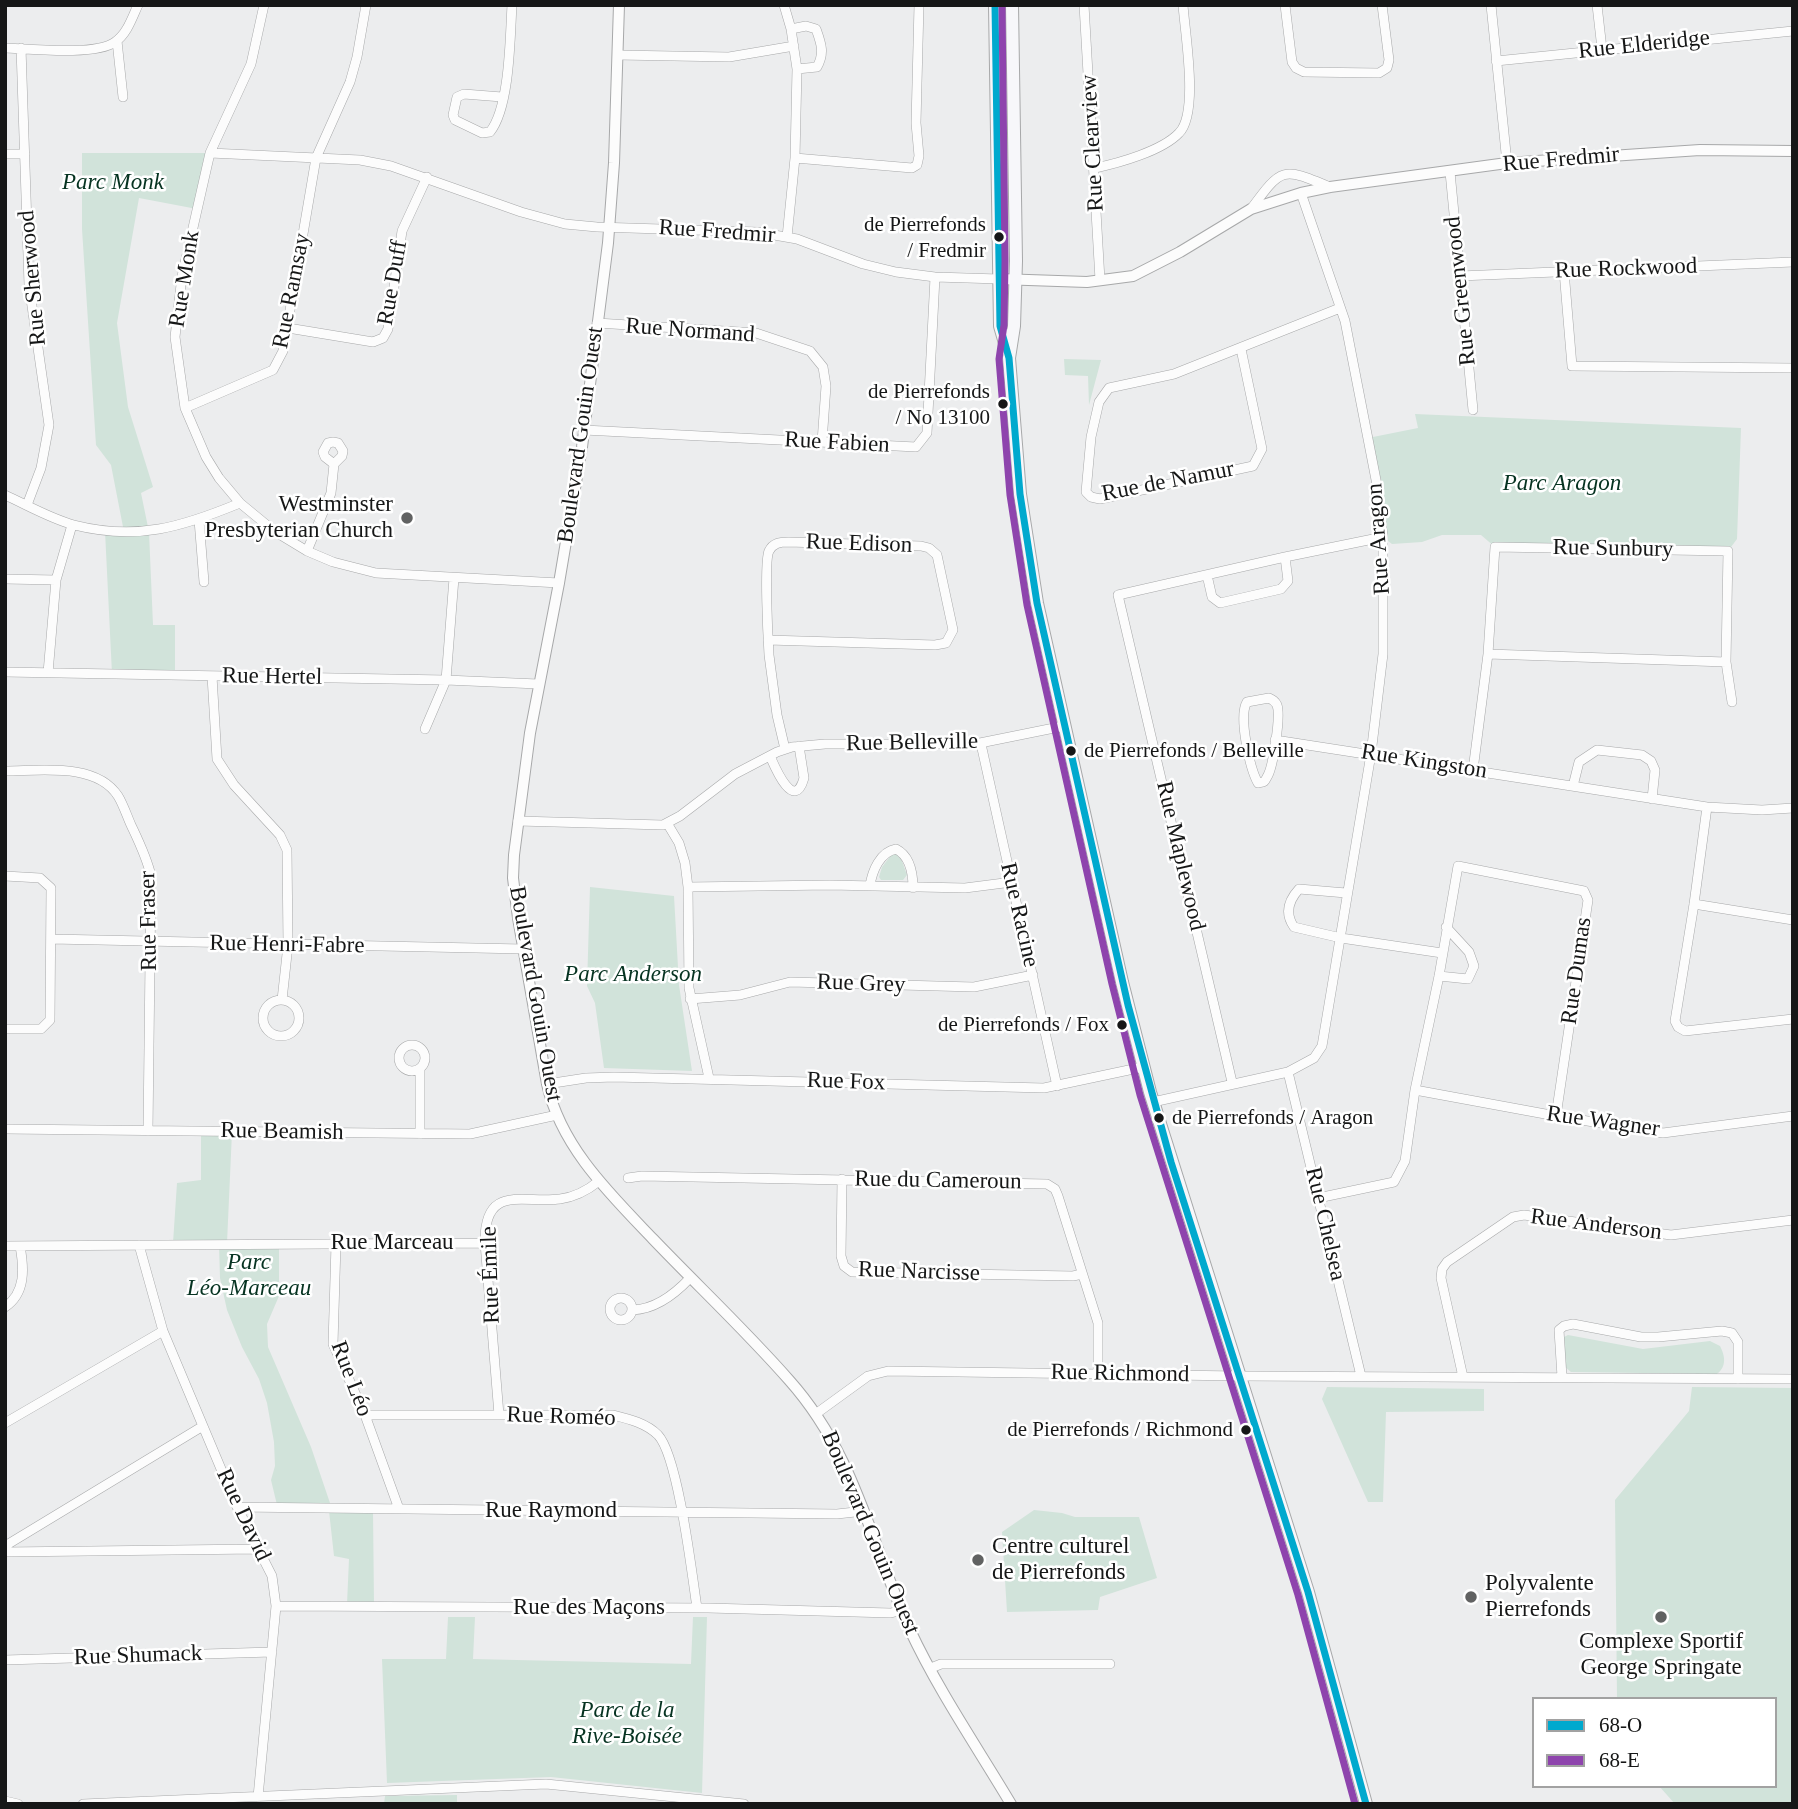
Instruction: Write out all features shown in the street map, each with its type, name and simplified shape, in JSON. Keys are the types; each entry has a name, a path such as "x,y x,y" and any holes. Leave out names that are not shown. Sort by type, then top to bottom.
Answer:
{"main road":[{"path":"995,5 1000,326 1009,358"},
{"path":"1012,5 1014,326 1009,358 1013,430 1025,532 1037,603 1143,1067 1311,1604 1366,1804"}],"street":[{"path":"5,48 81,50 107,47 117,41 126,30 138,5"},
{"name":"Rue Monk","path":"264,5 251,64 210,153 182,276 175,337 185,408 206,457 240,503 274,531 307,551 333,562 376,573 559,583"},
{"name":"Rue Ramsay","path":"185,408 272,369 283,351 316,158 350,82 366,5"},
{"path":"502,97 464,94 457,97 453,114 455,120 482,132 490,132 495,126 502,97 509,59 512,5"},
{"name":"Boulevard Gouin Ouest","path":"619,5 609,227 584,430 559,583 538,684 518,821 513,878 547,1084 557,1115 571,1143 599,1181 785,1375 817,1413 845,1463 902,1610 931,1668 1011,1804"},
{"path":"784,5 797,69 795,158 787,237"},
{"path":"795,158 912,168 917,165 919,5"},
{"name":"Rue Clearview","path":"1084,5 1100,280"},
{"path":"1095,168 1120,163 1161,145 1179,133 1188,120 1191,103 1183,5"},
{"path":"1285,5 1292,62 1296,68 1304,72 1379,73 1387,68 1389,60 1382,5"},
{"path":"1491,5 1507,163"},
{"path":"1597,5 1602,49"},
{"path":"791,29 806,26 816,29 822,45 822,58 817,66 797,69"},
{"name":"Rue Elderidge","path":"1496,61 1793,31"},
{"path":"117,41 123,97"},
{"path":"618,55 729,57 794,46"},
{"name":"Rue Sherwood","path":"21,48 29,285 48,425 41,468 27,505"},
{"name":"Rue Fredmir","path":"210,153 370,162 427,177 538,218 571,225 733,230 787,237 871,266 904,274 1087,282 1133,276 1147,271 1251,209 1330,187 1507,163 1700,150 1793,151"},
{"path":"5,154 25,154"},
{"name":"Rue Fredmir","path":"1251,209 1271,181 1289,172 1330,187"},
{"name":"Rue Greenwood","path":"1450,172 1473,410"},
{"name":"Rue Duff","path":"288,328 373,342 383,338 388,329 402,231 427,177"},
{"name":"Rue Aragon","path":"1153,1102 1232,1082 1288,1072 1314,1058 1322,1046 1371,754 1383,654 1383,537 1377,485 1345,321 1301,193"},
{"name":"Rue Rockwood","path":"1460,276 1793,262"},
{"path":"1564,271 1572,366 1793,368"},
{"name":"Rue Fabien","path":"584,430 916,447 927,433 935,277"},
{"name":"Rue de Namur","path":"1241,349 1262,449 1252,466 1100,499 1091,497 1086,492 1091,437 1099,402 1109,388 1174,374 1339,308"},
{"name":"Rue Normand","path":"597,323 756,333 810,351 823,367 826,386 821,442"},
{"path":"307,551 331,493 334,464"},
{"path":"5,495 72,524 105,531 139,533 169,529 240,503"},
{"path":"199,520 204,582"},
{"path":"48,673 56,580 72,524"},
{"name":"Rue Maplewood","path":"1232,1082 1118,595 1383,537"},
{"name":"Rue Edison","path":"768,640 935,645 946,643 952,634 952,627 937,555 929,548 921,546 777,543 769,551 768,640 774,700 785,749"},
{"name":"Rue Sunbury","path":"1473,770 1488,654 1495,547 1728,551 1726,662 1732,702"},
{"path":"1207,575 1212,597 1220,603 1281,589 1288,581 1285,557"},
{"path":"425,729 446,680 454,578"},
{"path":"5,579 56,580"},
{"path":"1488,654 1726,662"},
{"name":"Rue Hertel","path":"5,672 538,684"},
{"path":"212,676 217,759 234,785 280,835 287,850 288,945 282,1000"},
{"path":"1269,698 1276,702 1278,708 1275,740 1269,775 1263,782 1258,783 1247,740 1243,708 1247,702 1269,698"},
{"name":"Rue Belleville","path":"667,823 728,779 785,749 799,746 981,744 1064,726"},
{"name":"Rue Kingston","path":"1275,740 1707,807 1762,810 1793,808"},
{"name":"Rue Racine","path":"981,744 1057,1086"},
{"path":"770,755 784,785 797,788 804,778 799,746"},
{"path":"1573,786 1579,762 1597,750 1642,755 1651,761 1655,770 1651,799"},
{"name":"Rue Fraser","path":"5,771 74,772 89,774 107,784 117,795 148,861 151,876 148,1131"},
{"path":"1707,807 1675,1021 1678,1027 1685,1031 1793,1019"},
{"path":"518,821 653,826 667,823 682,850 688,887 690,999 709,1078"},
{"path":"870,886 881,857 888,850 896,849 907,858 912,872 913,888"},
{"name":"Rue Dumas","path":"1318,1198 1394,1182 1405,1161 1415,1090 1458,866 1584,891 1588,900 1556,1116"},
{"path":"5,876 40,878 51,888 50,1020 41,1029 5,1029"},
{"path":"688,887 978,888 1012,882"},
{"path":"1346,893 1299,889 1290,898 1289,918 1294,927 1341,938 1442,953"},
{"path":"1694,904 1793,920"},
{"path":"1439,976 1468,979 1474,965 1469,952 1446,927"},
{"name":"Rue Henri-Fabre","path":"51,939 523,949"},
{"name":"Rue Grey","path":"690,999 740,995 790,982 974,987 1033,975"},
{"path":"282,1000 297,1009 299,1021 298,1027 289,1035 277,1037 267,1031 262,1019 271,1003 282,1000"},
{"name":"Rue Fox","path":"547,1084 599,1077 1033,1088 1057,1086 1143,1067"},
{"path":"420,1068 420,1134"},
{"name":"Rue Chelsea","path":"1288,1072 1361,1376"},
{"name":"Rue Wagner","path":"1415,1090 1663,1133 1793,1116"},
{"name":"Rue Beamish","path":"5,1129 470,1134 557,1115"},
{"name":"Rue du Cameroun","path":"628,1178 642,1176 1047,1184 1057,1192 1098,1323 1098,1374"},
{"name":"Rue Narcisse","path":"842,1179 841,1256 844,1266 852,1272 1082,1274"},
{"name":"Rue Émile","path":"499,1415 485,1243 489,1215 496,1206 505,1201 530,1197 542,1200 562,1199 585,1191 599,1181"},
{"name":"Rue Anderson","path":"1463,1377 1441,1278 1442,1269 1447,1262 1513,1217 1524,1214 1671,1235 1793,1220"},
{"name":"Rue Marceau","path":"5,1246 485,1243"},
{"name":"Rue Léo","path":"336,1244 333,1345 365,1415 399,1509"},
{"name":"Rue David","path":"139,1245 163,1331 237,1507 272,1576 276,1606 258,1797"},
{"path":"5,1307 10,1305 22,1283 24,1269 20,1246"},
{"path":"632,1310 646,1308 666,1298 690,1278"},
{"path":"1562,1377 1559,1330 1573,1324 1641,1337 1722,1331 1732,1333 1738,1342 1738,1379"},
{"path":"5,1423 163,1331"},
{"name":"Rue Richmond","path":"817,1413 868,1376 884,1371 1793,1379"},
{"name":"Rue Roméo","path":"365,1415 613,1415 640,1422 658,1435 668,1451 682,1511 697,1608"},
{"path":"5,1546 203,1426"},
{"name":"Rue Raymond","path":"237,1507 837,1514 864,1511"},
{"path":"5,1552 258,1549"},
{"name":"Rue des Maçons","path":"276,1606 697,1608 891,1613 902,1610"},
{"name":"Rue Shumack","path":"5,1660 272,1652"},
{"path":"931,1668 941,1664 1110,1664"},
{"path":"83,1804 547,1784 744,1804"},
{"path":"5,1801 19,1804"}],"green space":[{"path":"1001,5 1006,5 1008,232 1004,197"},
{"name":"Parc Monk","path":"82,153 210,153 197,209 139,198 117,323 128,407 153,487 141,493 149,532 153,625 175,625 175,675 112,674 105,531 124,532 111,465 96,445 82,229"},
{"path":"1064,359 1101,360 1089,405 1088,376 1065,375"},
{"name":"Parc Aragon","path":"1415,414 1741,428 1737,539 1728,551 1495,547 1481,535 1442,535 1422,542 1392,544 1383,537 1368,438 1418,428"},
{"path":"892,854 897,854 902,861 907,875 903,880 881,880 879,877 882,867"},
{"name":"Parc Anderson","path":"590,887 674,896 679,985 692,1071 604,1068 595,1003 587,986"},
{"name":"Parc Léo-Marceau","path":"201,1131 232,1132 227,1243 173,1243 177,1183 201,1180"},
{"name":"Parc Léo-Marceau","path":"219,1245 279,1246 279,1296 267,1324 268,1347 311,1447 331,1506 277,1505 271,1480 275,1466 274,1442 267,1403 259,1379 227,1310 220,1278"},
{"path":"1568,1335 1643,1349 1710,1341 1720,1346 1724,1364 1717,1374 1571,1372 1564,1366 1562,1338"},
{"path":"1327,1387 1484,1389 1484,1411 1386,1412 1383,1502 1368,1502 1322,1399"},
{"path":"1692,1387 1793,1388 1793,1804 1675,1804 1661,1788 1777,1788 1777,1697 1617,1697 1615,1500 1689,1411"},
{"path":"1034,1510 1075,1517 1139,1517 1157,1578 1100,1597 1098,1610 1007,1612 1002,1532"},
{"path":"329,1511 373,1511 374,1604 347,1604 349,1559 334,1556"},
{"name":"Parc de la Rive-Boisée","path":"448,1617 475,1617 473,1659 691,1664 693,1617 707,1617 702,1793 551,1777 387,1783 382,1659 446,1659"},
{"path":"457,1795 457,1804 384,1804 385,1796"}],"transit line":[{"name":"68-O","path":"995,5 1000,326 1009,358 1020,494 1037,603 1128,1005 1171,1162 1308,1592 1366,1804"},
{"name":"68-E","path":"1002,5 1005,261 1004,325 999,359 1010,495 1027,605 1112,984 1140,1095 1298,1595 1355,1804"}],"place":[{"name":"de Pierrefonds / Fredmir","path":"999,237"},
{"name":"de Pierrefonds / No 13100","path":"1003,404"},
{"name":"Westminster Presbyterian Church","path":"407,518"},
{"name":"de Pierrefonds / Belleville","path":"1071,751"},
{"name":"de Pierrefonds / Fox","path":"1122,1025"},
{"name":"de Pierrefonds / Aragon","path":"1159,1118"},
{"name":"de Pierrefonds / Richmond","path":"1246,1430"},
{"name":"Centre culturel de Pierrefonds","path":"978,1560"},
{"name":"Polyvalente Pierrefonds","path":"1471,1597"},
{"name":"Complexe Sportif George Springate","path":"1661,1617"}]}
